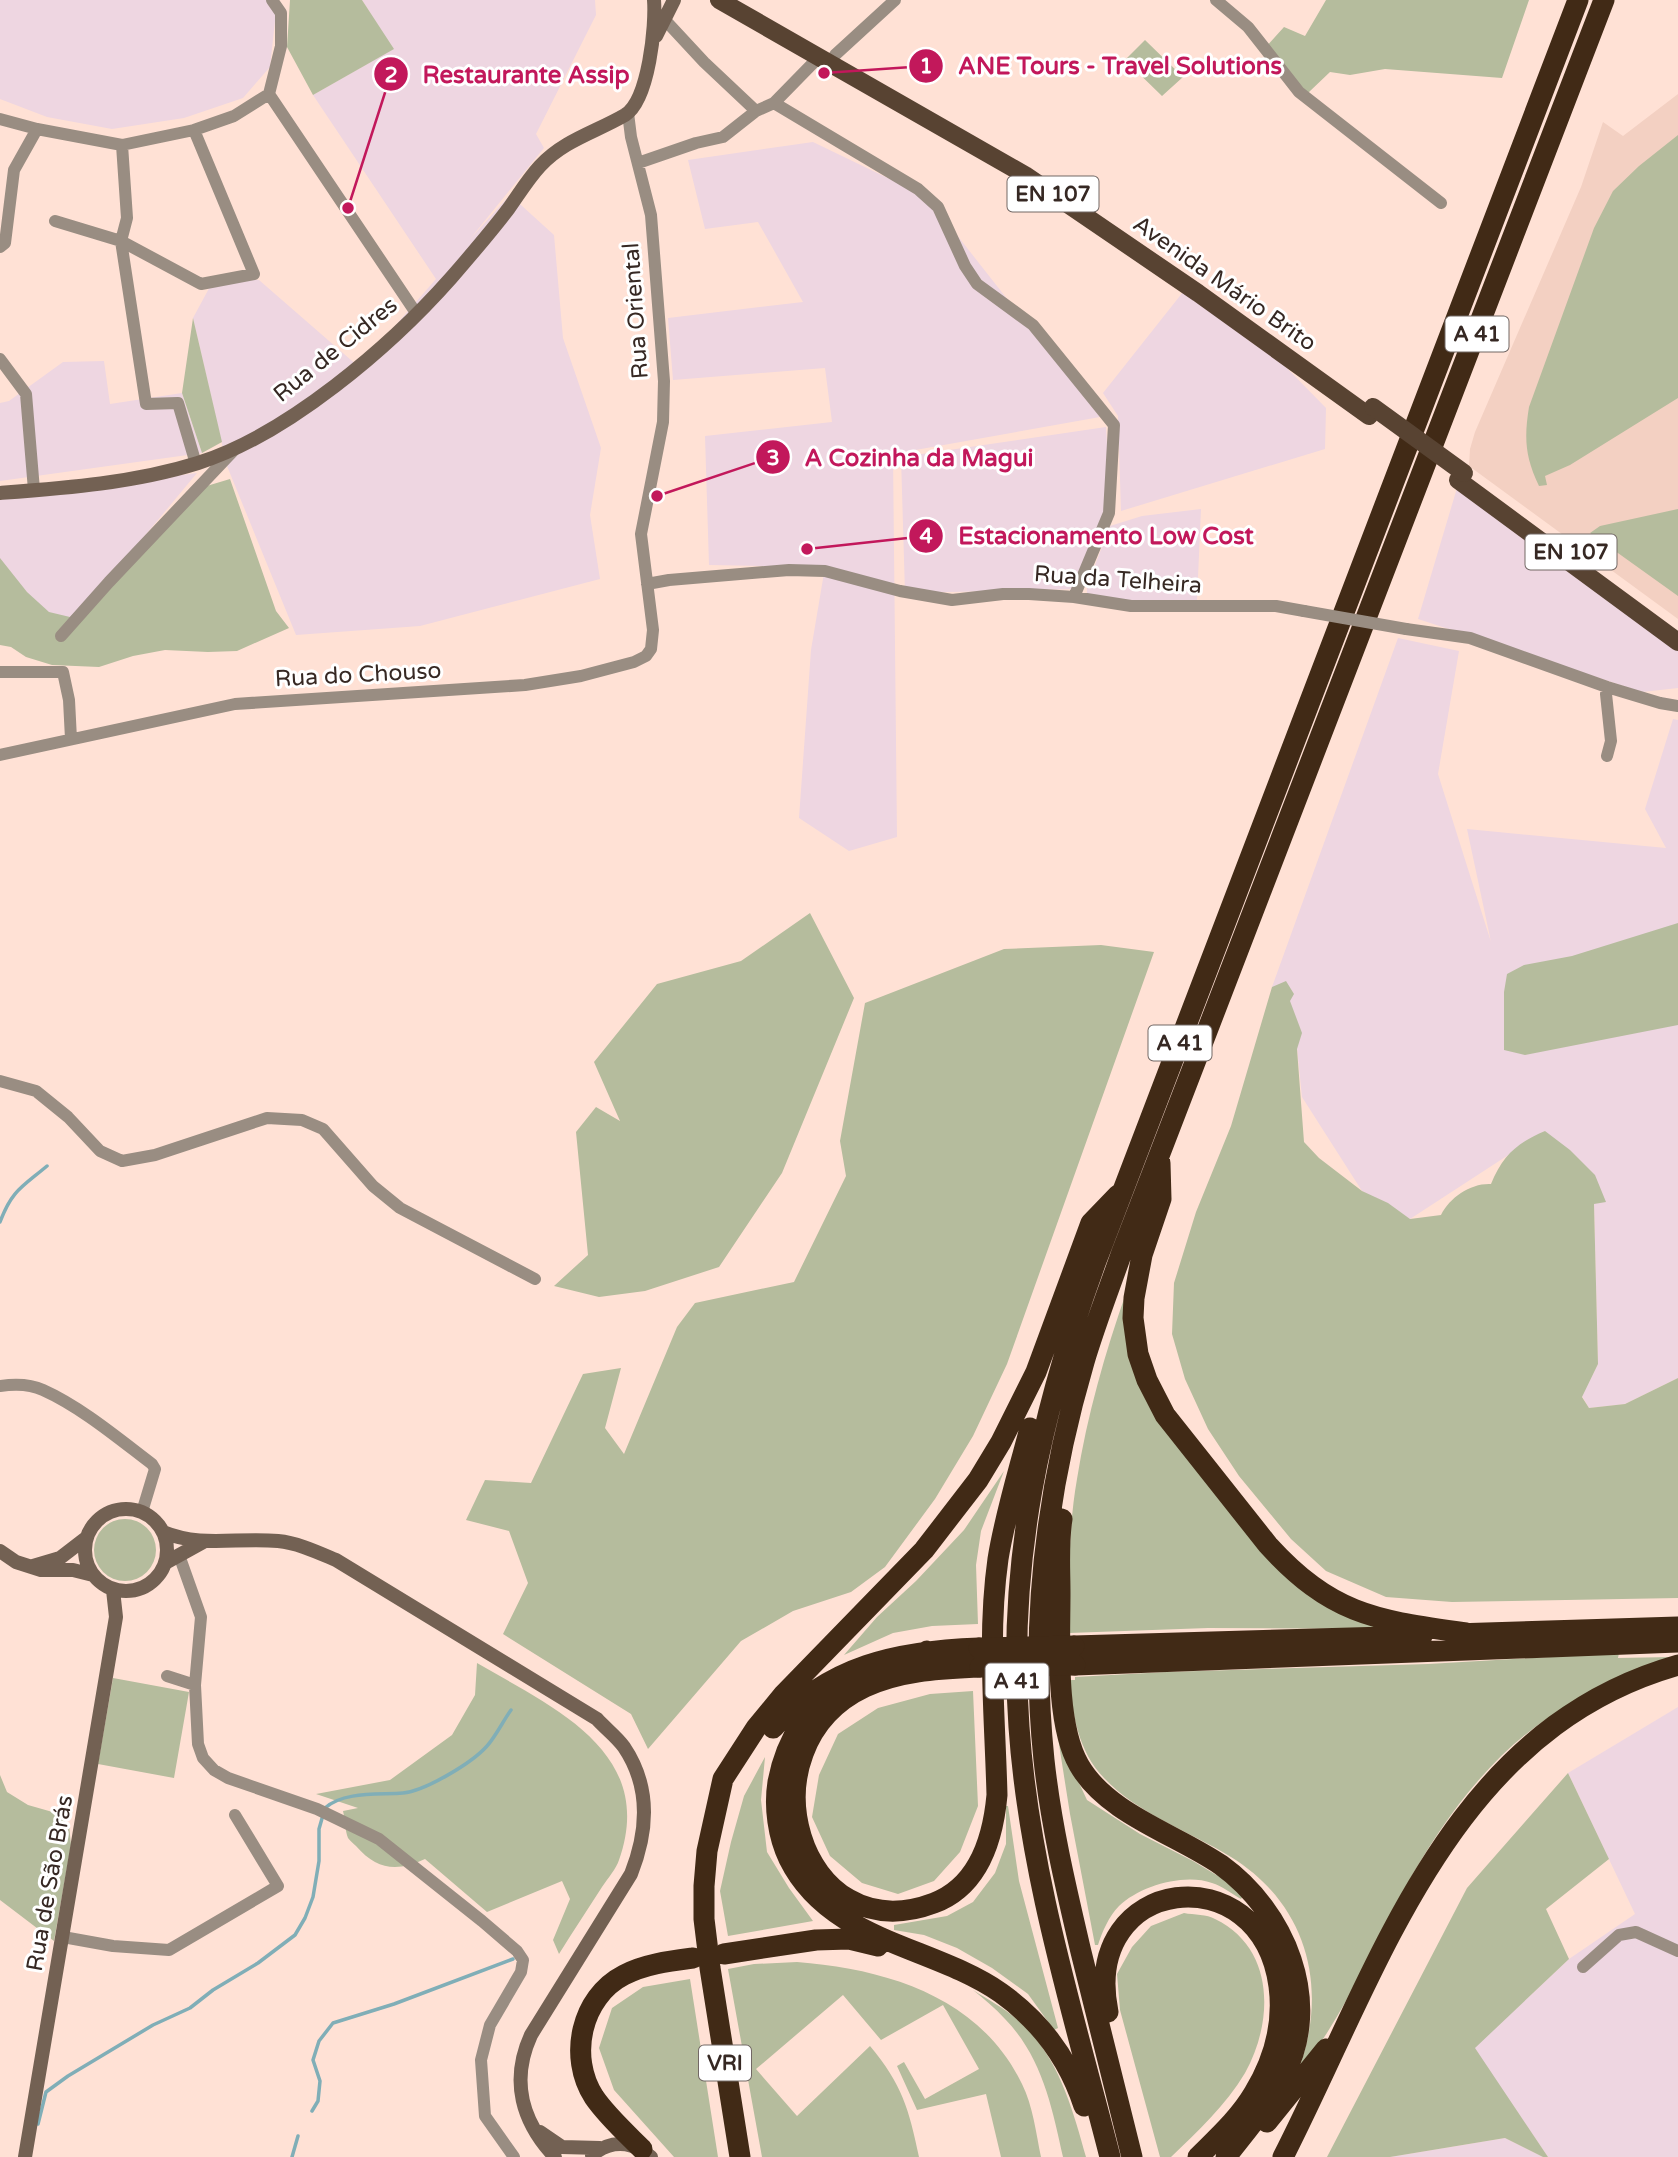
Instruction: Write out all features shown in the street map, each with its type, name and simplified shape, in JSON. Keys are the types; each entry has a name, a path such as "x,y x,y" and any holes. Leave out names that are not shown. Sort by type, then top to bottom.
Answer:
{"highway":[{"name":"A 41","path":"1110,2157 1038,1865 1021,1752 1016,1659 1021,1560 1042,1434 1076,1316 1120,1198 1578,0"},
{"name":"A 41","path":"1133,2157 1062,1873 1047,1782 1041,1721 1040,1624 1046,1538 1063,1443 1085,1360 1160,1155 1605,0"},
{"path":"1160,1155 1161,1199 1139,1265 1133,1318 1142,1367 1164,1415 1261,1538 1285,1564 1320,1592 1341,1605 1379,1619 1466,1633"},
{"path":"980,1658 883,1680 863,1688 843,1701 826,1717 811,1737 795,1780 797,1827 804,1849 816,1869 832,1886 851,1899 873,1908 896,1911 919,1908 942,1900 961,1886 976,1868 987,1847 995,1819 997,1795 994,1642 999,1557 1055,1339 1095,1228 1120,1198"},
{"path":"718,1810 723,1779 755,1728 784,1694 924,1550 978,1480 1001,1442 1036,1373 1091,1223 1120,1198"},
{"path":"1085,1360 1077,1434 1060,1530 1062,1709 1069,1743 1092,1784 1110,1800 1222,1866 1249,1891 1278,1927 1289,1951 1298,1983 1300,2007 1297,2031 1285,2075 1226,2157"},
{"path":"1074,1655 1466,1633 1678,1628"},
{"path":"718,1810 756,1749 787,1712 804,1697 846,1673 891,1657 927,1651 980,1658 1678,1642"},
{"path":"927,1651 913,1661 880,1668 850,1680 816,1705 788,1747 780,1772 776,1807 787,1854 801,1879 818,1899 839,1916 999,1992 1022,2009 1038,2025 1076,2081 1102,2157"},
{"path":"1283,2157 1316,2093 1351,2012 1430,1866 1467,1811 1497,1777 1546,1732 1583,1706 1622,1685 1678,1665"},
{"name":"VRI","path":"718,1810 707,1851 704,1919 740,2157"},
{"path":"1133,2157 1105,1997 1104,1974 1113,1942 1121,1929 1134,1916 1149,1907 1178,1897 1217,1901 1250,1921 1271,1954 1281,2001 1275,2046 1254,2094 1199,2157"},
{"path":"724,1954 816,1940 849,1939 937,1961"},
{"path":"646,2153 594,2097 582,2073 580,2037 587,2016 603,1990 624,1975 659,1962 692,1958"},
{"path":"1233,2157 1292,2094 1351,2012"}],"main road":[{"path":"654,0 654,40"},
{"path":"628,113 641,89 654,40 674,0"},
{"name":"Avenida Mário Brito","path":"719,0 828,56"},
{"name":"Avenida Mário Brito","path":"737,0 828,56 1078,199 1162,254 1675,636"},
{"name":"Rua de Cidres","path":"0,493 114,481 169,471 235,449 265,433 318,398 376,351 416,313 457,271 551,155 628,113"},
{"path":"137,1590 113,1590 93,1575 87,1564 84,1551 86,1538 101,1517 112,1511 125,1509 142,1512 157,1523 163,1532 167,1552 165,1563"},
{"path":"163,1532 182,1540 203,1542 281,1541 336,1560 597,1719 623,1746 640,1778 646,1815 641,1850 631,1874 531,2035 523,2053 520,2088 531,2126 555,2157"},
{"path":"32,1567 60,1558 86,1538"},
{"name":"Rua de São Brás","path":"116,1617 137,1590 159,1575 165,1563 203,1542"},
{"path":"0,1550 16,1562 41,1570 73,1570 93,1575"},
{"name":"Rua de São Brás","path":"25,2157 116,1617 113,1590"},
{"path":"531,2126 562,2147 595,2153 614,2144 628,2144 646,2153"}],"street":[{"path":"0,119 122,145 194,130 234,116 269,94 281,46 281,13 272,0"},
{"path":"638,163 696,143 723,137 756,111 774,103 895,0"},
{"path":"1216,0 1248,27 1299,92 1441,203"},
{"path":"665,20 704,62 756,111"},
{"path":"269,94 416,313"},
{"path":"774,103 918,189 938,207 965,266 977,284 1033,325 1114,425 1109,513 1074,597"},
{"name":"Rua Oriental","path":"628,113 651,215 664,381 663,422 641,534 647,584"},
{"path":"0,247 5,243 14,170 37,129"},
{"path":"55,221 121,242 201,284 254,274 194,130"},
{"path":"122,145 127,218 121,242 146,404 178,403 196,464"},
{"path":"0,359 26,394 34,490"},
{"path":"61,636 235,449"},
{"name":"Rua da Telheira","path":"647,584 789,570 825,571 952,600 1003,594 1074,597 1131,606 1276,606 1470,638 1607,687 1678,706"},
{"name":"Rua do Chouso","path":"0,755 235,704 525,685 612,668 634,662 646,656 651,649 653,630 647,584"},
{"path":"0,671 63,672 69,700 71,739"},
{"path":"1607,687 1605,694 1611,741 1607,756"},
{"path":"1660,703 1678,695"},
{"path":"0,1081 36,1091 68,1117 100,1151 122,1161 155,1156 267,1118 302,1120 323,1129 373,1186 400,1208 535,1279"},
{"path":"0,1386 14,1384 42,1389 99,1424 152,1464 155,1469 142,1512"},
{"path":"178,1555 201,1617 195,1685 198,1744 203,1758 214,1770 229,1778 317,1809 379,1839 482,1921 517,1951 523,1960 521,1972 490,2025 481,2060 485,2116 514,2157"},
{"path":"167,1676 195,1685"},
{"path":"63,1937 169,1950 278,1886 235,1815"},
{"path":"1583,1967 1619,1935 1636,1932 1678,1951"}],"shaded area":[{"path":"0,0 267,0 276,12 270,67 243,98 184,118 112,129 47,117 0,99"},
{"path":"362,0 595,0 596,15 536,134 544,148 470,239 510,195 554,235 563,338 601,448 590,515 600,579 420,626 296,635 227,466 193,318 213,281 259,280 359,367 436,279 313,95 393,49"},
{"path":"1678,94 1678,619 1469,466 1475,432 1581,187 1603,122 1623,136"},
{"path":"813,142 927,197 1100,417 893,454 897,837 849,851 799,818 811,650 825,567 709,565 705,436 832,422 825,368 673,380 668,318 803,302 758,222 705,229 688,160"},
{"path":"1183,292 1277,358 1326,408 1325,449 1121,511 1118,416 1103,393"},
{"path":"104,361 110,404 182,393 202,453 0,481 0,403 9,401 63,362"},
{"path":"1106,427 1111,511 1078,589 905,593 901,457"},
{"path":"197,473 63,634 0,561 0,499"},
{"path":"1457,488 1678,650 1678,688 1642,692 1418,619"},
{"path":"1201,509 1197,600 1087,600 1087,586 1110,526 1142,516"},
{"path":"1398,638 1459,651 1438,774 1491,942 1467,829 1666,848 1645,809 1673,719 1678,720 1678,1378 1625,1404 1589,1408 1582,1396 1598,1364 1594,1203 1545,1131 1410,1219 1362,1191 1302,1097 1297,1048 1272,987"},
{"path":"1678,1707 1678,2157 1548,2157 1474,2048 1569,1959 1635,1914 1568,1773"},
{"path":"1505,2138 1543,2157 1390,2157"}],"green space":[{"path":"290,0 362,0 394,49 313,95 287,47"},
{"path":"1326,0 1529,0 1502,78 1385,69 1350,75 1330,72 1309,92 1299,92 1265,48 1284,27 1305,36"},
{"path":"1145,40 1183,77 1162,96 1125,60"},
{"path":"1678,135 1678,398 1570,465 1545,476 1547,485 1539,486 1527,447 1529,407 1594,228 1613,191"},
{"path":"193,318 222,442 202,453 182,393"},
{"path":"230,479 276,611 289,628 237,651 165,650 133,656 99,667 52,665 0,645 0,558 27,592 49,612 70,617 200,488"},
{"path":"1678,509 1678,596 1590,533 1600,526"},
{"path":"810,913 854,998 782,1173 719,1267 645,1291 599,1297 554,1286 588,1255 576,1132 596,1107 620,1121 594,1062 657,984 741,961"},
{"path":"1678,923 1678,1025 1525,1055 1504,1050 1504,992 1507,974 1524,965 1572,956"},
{"path":"1101,945 1154,952 1007,1364 973,1436 935,1499 885,1567 851,1592 793,1611 741,1641 648,1749 631,1714 503,1634 528,1583 509,1531 466,1520 485,1480 531,1483 583,1374 621,1368 605,1428 624,1454 677,1327 695,1303 794,1282 846,1176 840,1141 865,1003 1004,949"},
{"path":"1286,981 1294,994 1290,1001 1302,1033 1297,1049 1304,1142 1319,1158 1362,1191 1388,1203 1410,1219 1441,1215 1450,1202 1462,1192 1483,1184 1491,1184 1512,1151 1526,1140 1545,1131 1570,1150 1595,1175 1606,1202 1594,1204 1598,1364 1582,1397 1589,1408 1625,1404 1678,1378 1678,1598 1452,1602 1386,1597 1326,1571 1291,1539 1239,1476 1208,1429 1185,1379 1172,1334 1174,1283 1196,1212 1231,1126 1272,987"},
{"path":"1126,1293 1135,1361 1259,1542 1380,1629 1208,1628 1069,1633 1069,1575 1077,1479 1097,1385"},
{"path":"1004,1471 981,1531 976,1565 978,1624 932,1626 893,1633 844,1655 877,1617 916,1581 964,1530"},
{"path":"125,1519 137,1521 147,1528 154,1538 154,1562 147,1572 137,1579 125,1581 113,1579 103,1572 96,1562 94,1550 96,1538 103,1528 113,1521"},
{"path":"1619,1653 1618,1658 1672,1657 1583,1698 1545,1720 1520,1739 1475,1784 1420,1861 1342,2009 1296,2076 1306,2045 1311,2014 1311,1983 1306,1954 1295,1926 1279,1900 1258,1877 1231,1857 1132,1802 1104,1778 1088,1756 1078,1732 1069,1680 1075,1680 1075,1677 1166,1672 1428,1664"},
{"path":"477,1663 566,1717 591,1738 611,1762 624,1790 627,1822 619,1860 559,1954 553,1940 570,1899 562,1881 487,1912 425,1859 396,1867 372,1860 347,1835 343,1811 358,1808 316,1794 390,1780 452,1735 475,1695"},
{"path":"113,1678 189,1692 174,1778 98,1764"},
{"path":"973,1691 978,1806 960,1852 934,1881 898,1894 862,1883 830,1856 812,1817 819,1775 838,1734 878,1708 930,1694"},
{"path":"1058,1738 1087,1800 1140,1834 1223,1879 1243,1896 1241,1899 1219,1886 1201,1880 1176,1881 1150,1887 1119,1906 1106,1924 1098,1945 1095,1945"},
{"path":"765,1757 761,1800 767,1852 813,1921 728,1936 720,1891 744,1796"},
{"path":"1568,1773 1609,1859 1546,1909 1569,1959 1475,2048 1548,2157 1505,2138 1390,2157 1327,2157 1467,1888"},
{"path":"0,1775 7,1792 28,1805 56,1813 69,1825 71,1845 54,1941 0,1900"},
{"path":"1006,1806 1019,1881 1058,2028 1054,2030 1028,1994 992,1968 957,1948 924,1935 894,1930 894,1925 947,1916 973,1902 995,1873 1006,1844"},
{"path":"1184,1913 1215,1919 1235,1932 1249,1948 1259,1967 1264,2009 1254,2053 1237,2085 1211,2117 1171,2157 1160,2157 1120,2010 1117,1974 1132,1947 1151,1926"},
{"path":"797,1962 864,1972 897,1981 928,1993 956,2009 982,2029 1004,2054 1026,2092 1041,2157 1001,2157 986,2094 917,2110 897,2066 904,2062 925,2099 979,2069 943,2005 881,2040 843,1995 756,2069 797,2116 870,2046 890,2073 903,2098 919,2157 762,2157 728,1969 754,1964"},
{"path":"690,1979 718,2157 674,2157 614,2090 599,2048 612,2008 643,1987"},
{"path":"973,1990 1018,2020 1044,2049 1069,2101 1086,2157 1063,2157 1050,2101 1037,2066 1018,2034"}],"waterway":[{"path":"0,1222 14,1196 47,1166"},
{"path":"325,1808 352,1796 403,1793 435,1782 480,1753 511,1710"},
{"path":"38,2124 46,2092 153,2025 190,2008 295,1935 313,1897 319,1861 319,1829 323,1815"},
{"path":"312,2111 318,2101 320,2081 313,2060 319,2041 333,2023 394,2004 513,1959"},
{"path":"292,2157 298,2136"}],"place":[{"name":"ANE Tours - Travel Solutions","path":"824,73"},
{"name":"Restaurante Assip","path":"348,208"},
{"name":"A Cozinha da Magui","path":"657,496"},
{"name":"Estacionamento Low Cost","path":"807,549"}]}
